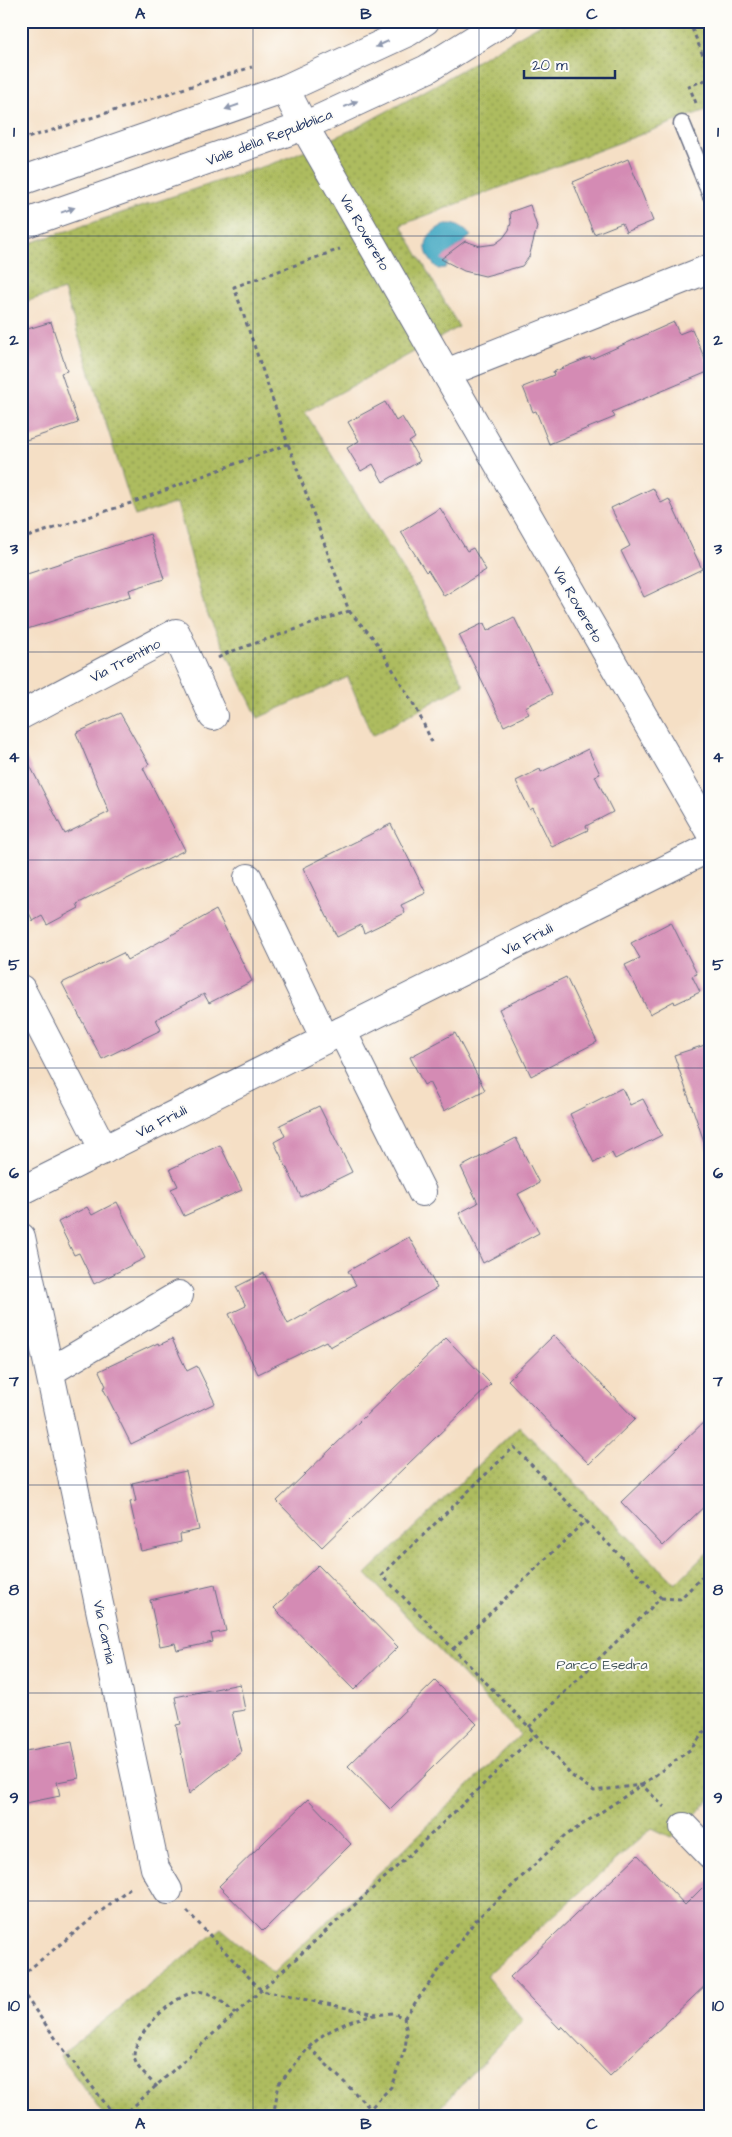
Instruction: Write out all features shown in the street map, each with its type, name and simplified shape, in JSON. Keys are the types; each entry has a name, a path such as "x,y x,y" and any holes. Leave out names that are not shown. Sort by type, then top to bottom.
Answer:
{"street":[{"path":"21,181 285,89 408,32 425,21"},
{"name":"Viale della Repubblica","path":"21,225 304,126 427,69 504,21"},
{"name":"Via Rovereto","path":"285,89 304,126 711,834"},
{"path":"446,373 711,268"},
{"name":"Via Trentino","path":"21,715 176,633 213,716"},
{"name":"Via Friuli","path":"21,1191 711,847"},
{"path":"248,878 422,1192"},
{"path":"21,989 104,1150"},
{"name":"Via Carnia","path":"21,1237 161,1879"},
{"path":"51,1371 178,1295"},
{"path":"684,1827 711,1855"}],"lane":[{"path":"682,124 711,195"}],"path":[{"path":"688,21 711,75"},
{"path":"21,140 258,65"},
{"path":"369,239 234,287 288,444 349,611 376,640 417,710 433,744"},
{"path":"21,539 131,503 288,444"},
{"path":"194,672 227,653 349,611"},
{"path":"642,1785 594,1791 572,1776 529,1726 382,1576 514,1446 662,1598 680,1599 711,1568"},
{"path":"453,1650 586,1520"},
{"path":"529,1726 662,1598"},
{"path":"363,2116 391,2087 406,2049 407,2032 404,2018 475,1921 565,1836 642,1785 691,1749 711,1723"},
{"path":"124,2116 403,1861 535,1734"},
{"path":"21,1976 161,1879"},
{"path":"187,1911 262,1991 380,2014"},
{"path":"21,1990 115,2116"},
{"path":"156,2088 136,2064 134,2056 142,2034 169,2006 189,1993 203,1992 216,1997 235,2014"},
{"path":"274,2116 279,2084 309,2048 324,2034 346,2022 380,2014 393,2013 404,2018"},
{"path":"309,2048 370,2108"}],"green space":[{"path":"546,21 711,21 711,108 401,225 459,327 305,412 422,600 464,685 372,736 348,677 258,718 205,609 177,503 135,516 64,290 21,303 21,246 280,161 354,129 430,88"},
{"name":"Parco Esedra","path":"519,1426 675,1584 711,1549 711,1798 684,1827 671,1837 652,1828 486,1976 523,2020 432,2116 105,2116 60,2056 221,1928 273,1973 401,1852 520,1735 366,1574"}],"water":[{"path":"446,224 460,227 471,236 444,257 449,262 445,268 438,269 428,256 426,244 432,233"}],"building":[{"path":"628,159 653,221 626,232 622,223 594,234 573,182"},
{"path":"530,205 537,227 529,257 522,266 485,276 464,271 441,259 465,241 480,246 495,244 509,230 511,223 510,212"},
{"path":"51,322 67,371 61,373 78,423 26,440 21,426 21,331"},
{"path":"674,322 679,334 692,329 710,371 612,412 615,417 549,444 536,411 533,412 523,387 554,375 553,372 590,357 591,359"},
{"path":"385,402 396,421 402,417 415,438 409,442 420,461 383,482 373,464 361,471 347,448 359,441 348,422"},
{"path":"653,488 661,503 669,499 702,569 644,597 621,551 630,546 611,508"},
{"path":"440,508 467,551 473,548 486,570 444,596 428,570 426,572 401,532"},
{"path":"150,534 164,579 129,590 131,596 21,631 21,576"},
{"path":"514,617 552,694 525,707 529,714 504,726 459,635 484,623 487,631"},
{"path":"120,713 149,764 143,768 185,850 77,904 79,908 47,925 42,916 33,921 21,897 21,748 65,834 109,812 76,733"},
{"path":"588,749 600,774 595,776 613,812 586,826 588,830 552,847 533,808 530,810 516,781 540,769 541,772"},
{"path":"391,824 426,893 401,905 405,913 364,933 361,925 337,937 303,868"},
{"path":"216,910 252,981 209,1003 204,994 156,1019 161,1030 102,1059 62,983 123,953 127,960"},
{"path":"671,922 697,974 692,976 700,992 675,1004 674,1001 650,1014 625,965 640,958 631,943"},
{"path":"566,977 597,1042 531,1076 499,1009"},
{"path":"455,1033 485,1090 444,1111 429,1082 424,1085 410,1057"},
{"path":"711,1043 711,1149 707,1150 674,1055"},
{"path":"622,1088 630,1105 643,1099 662,1135 615,1159 612,1153 594,1163 570,1114"},
{"path":"319,1106 352,1172 301,1197 274,1142 285,1136 280,1125"},
{"path":"516,1138 539,1183 518,1194 539,1233 483,1263 459,1213 478,1203 461,1167"},
{"path":"220,1145 242,1190 184,1216 171,1189 178,1186 170,1169"},
{"path":"117,1202 145,1258 94,1284 79,1253 74,1255 58,1222 87,1207 92,1215"},
{"path":"409,1237 437,1288 330,1347 326,1341 258,1374 229,1314 246,1306 236,1287 264,1273 288,1324 356,1285 348,1271"},
{"path":"554,1335 635,1419 589,1464 508,1380"},
{"path":"446,1338 491,1384 322,1547 277,1501"},
{"path":"172,1339 187,1371 197,1366 215,1403 131,1444 103,1388 106,1386 99,1371 158,1343 159,1345"},
{"path":"711,1415 711,1500 663,1546 621,1502"},
{"path":"186,1471 199,1530 180,1534 181,1542 141,1551 130,1502 136,1501 132,1483"},
{"path":"318,1565 398,1647 354,1690 274,1608"},
{"path":"215,1585 226,1631 211,1634 213,1642 177,1650 175,1643 160,1646 150,1600"},
{"path":"435,1681 477,1724 390,1809 348,1766"},
{"path":"240,1684 245,1710 232,1712 241,1752 189,1794 176,1725 181,1724 175,1697"},
{"path":"72,1742 79,1778 57,1782 60,1796 21,1804 21,1752"},
{"path":"308,1799 351,1844 263,1931 219,1886"},
{"path":"638,1855 685,1905 711,1879 711,1980 610,2076 562,2026 560,2029 510,1977"}]}
